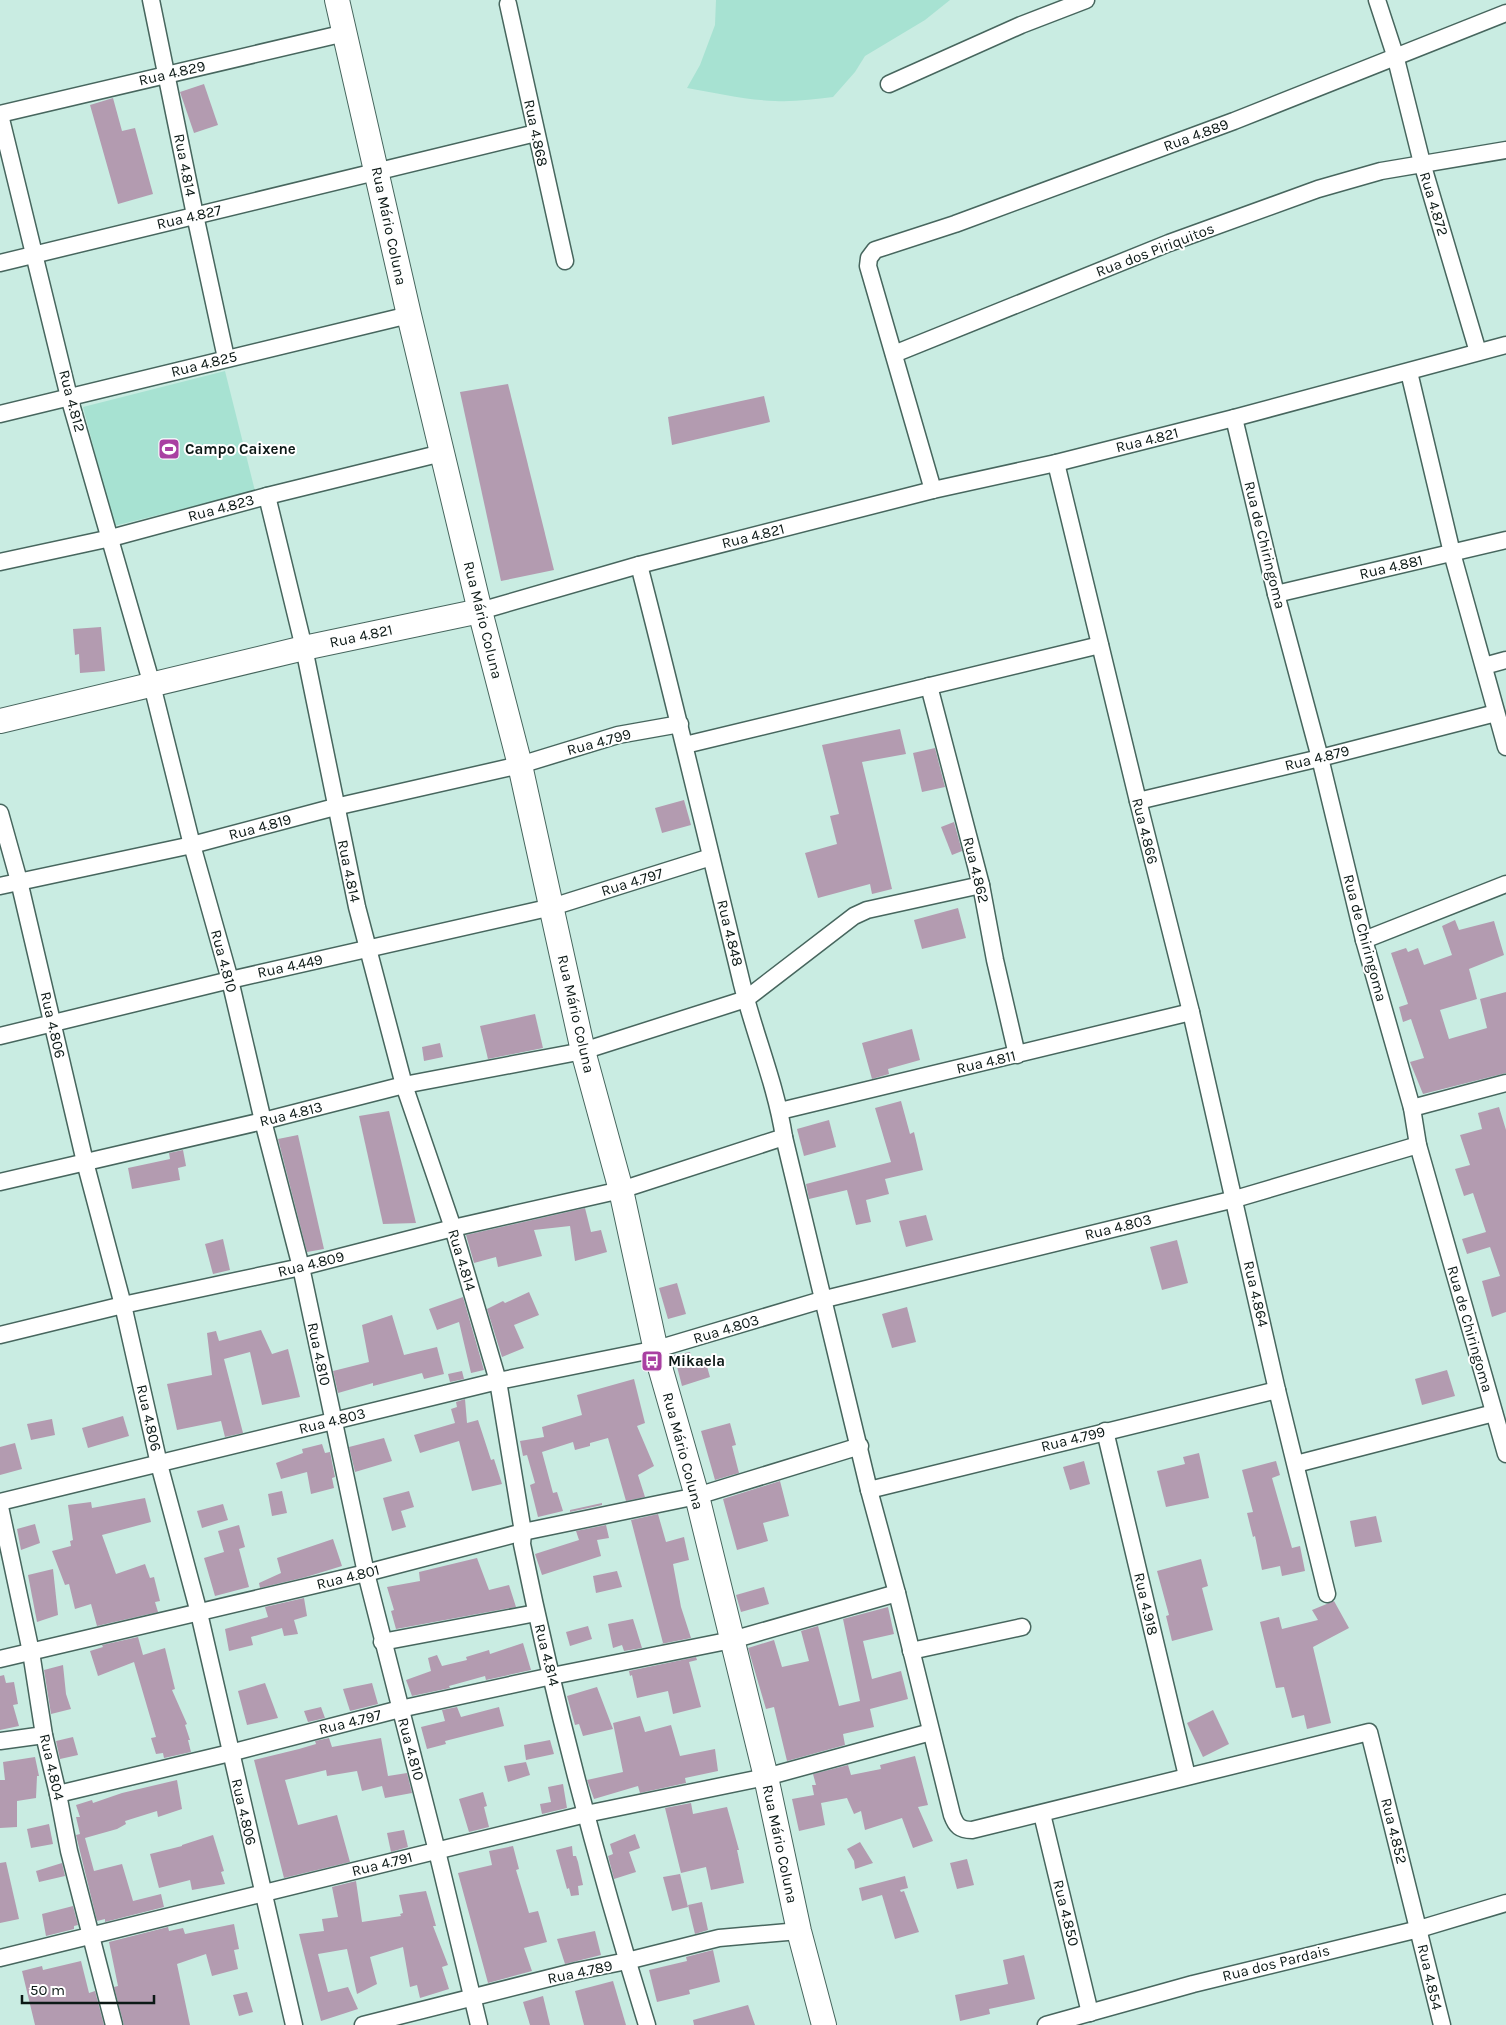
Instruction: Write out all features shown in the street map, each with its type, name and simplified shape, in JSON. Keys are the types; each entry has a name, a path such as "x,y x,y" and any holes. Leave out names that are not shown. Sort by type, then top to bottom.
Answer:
{"main road":[{"name":"Rua Mário Coluna","path":"337,0 442,453 520,765 583,1051 621,1190 656,1349 697,1496 766,1777 799,1931 824,2025"},
{"name":"Rua 4.821","path":"0,721 304,648 480,611"}],"street":[{"name":"Rua 4.814","path":"151,0 226,358"},
{"path":"889,84 1021,25 1086,0"},
{"name":"Rua 4.872","path":"1377,0 1395,55 1422,163 1478,352"},
{"name":"Rua 4.868","path":"508,4 565,262"},
{"name":"Rua 4.889","path":"894,354 868,266 871,254 883,248 955,224 1234,121 1395,55 1506,13"},
{"name":"Rua 4.829","path":"0,115 166,74 345,33"},
{"name":"Rua 4.812","path":"0,115 69,397 152,685"},
{"name":"Rua 4.827","path":"0,263 536,133"},
{"name":"Rua dos Piriquitos","path":"894,354 1169,243 1318,189 1381,171 1506,150"},
{"name":"Rua 4.825","path":"0,414 409,314"},
{"name":"Rua 4.821","path":"480,611 639,565 933,490 1056,463 1234,418 1506,345"},
{"path":"894,354 933,490"},
{"path":"1409,372 1452,553 1506,747"},
{"name":"Rua de Chiringoma","path":"1234,418 1276,594 1320,758 1364,940 1412,1108 1418,1145 1494,1412 1504,1436 1506,1454"},
{"name":"Rua 4.823","path":"0,562 111,538 267,496 442,453"},
{"name":"Rua 4.866","path":"1056,463 1138,801 1192,1012 1235,1199"},
{"name":"Rua 4.814","path":"267,496 304,648 335,807 357,907 404,1085 453,1228 498,1381 523,1532 522,1544 536,1613 586,1814 647,2025"},
{"name":"Rua 4.881","path":"1276,594 1506,540"},
{"name":"Rua 4.848","path":"639,565 680,724 746,999 780,1111 784,1137 825,1299 869,1490 897,1593 952,1816 959,1828 972,1830 1042,1814"},
{"path":"685,745 1100,645"},
{"path":"1484,666 1506,660"},
{"name":"Rua 4.810","path":"152,685 192,845 230,980 263,1121 301,1267 382,1642 437,1851 479,2025"},
{"name":"Rua 4.862","path":"929,686 981,885 995,960 1017,1054"},
{"name":"Rua 4.879","path":"1138,801 1320,758 1496,713"},
{"name":"Rua 4.799","path":"520,765 618,735 680,724"},
{"name":"Rua 4.819","path":"0,886 192,845 335,807 520,765"},
{"name":"Rua 4.806","path":"0,813 19,881 159,1464 198,1612 294,2025"},
{"name":"Rua 4.797","path":"552,906 711,857"},
{"path":"1364,940 1506,884"},
{"name":"Rua 4.813","path":"0,1182 263,1121 404,1085 583,1051 746,999 854,916 886,905 981,885"},
{"name":"Rua 4.449","path":"0,1036 230,980 552,906"},
{"name":"Rua 4.811","path":"780,1111 1192,1012"},
{"path":"1412,1108 1506,1083"},
{"name":"Rua 4.809","path":"0,1335 122,1305 301,1267 453,1228 621,1190 784,1137"},
{"name":"Rua 4.803","path":"0,1502 498,1381 656,1349 825,1299 1235,1199 1418,1145"},
{"name":"Rua 4.864","path":"1235,1199 1277,1390 1327,1594"},
{"name":"Rua 4.799","path":"869,1490 1277,1390"},
{"path":"1296,1464 1494,1412"},
{"name":"Rua 4.918","path":"1105,1432 1187,1776"},
{"name":"Rua 4.801","path":"0,1659 366,1573 523,1532 697,1496 860,1446"},
{"name":"Rua 4.804","path":"0,1507 31,1652 44,1735 69,1851 114,2025"},
{"name":"Rua 4.797","path":"58,1794 230,1753 400,1709 732,1640 897,1593"},
{"path":"382,1642 536,1613"},
{"path":"911,1651 1022,1627"},
{"name":"Rua 4.791","path":"0,1958 91,1934 586,1814 766,1777 931,1732"},
{"name":"Rua 4.852","path":"1187,1776 1369,1732 1419,1929"},
{"path":"0,1741 44,1735"},
{"path":"1042,1814 1187,1776"},
{"name":"Rua 4.850","path":"1042,1814 1090,2013"},
{"name":"Rua dos Pardais","path":"1046,2025 1193,1984 1419,1929 1506,1903"},
{"name":"Rua 4.854","path":"1419,1929 1442,2025"},
{"name":"Rua 4.789","path":"363,2025 577,1971 628,1962 719,1938 799,1931"}],"green space":[{"path":"716,0 950,0 925,20 865,56 855,72 833,97 782,101 742,98 687,88 700,65 715,25"},
{"name":"Campo Caixene","path":"225,371 255,491 114,526 83,407"}],"building":[{"path":"204,84 218,125 194,133 180,92"},
{"path":"113,98 122,131 135,128 153,194 118,204 90,105"},
{"path":"508,384 554,570 501,581 460,392"},
{"path":"764,396 770,422 672,445 668,417"},
{"path":"101,627 105,671 80,673 79,654 75,655 73,629"},
{"path":"900,729 906,754 862,762 892,889 872,894 870,884 818,898 805,853 837,844 830,816 839,814 822,745"},
{"path":"935,748 945,787 922,792 913,753"},
{"path":"684,800 691,825 662,833 655,808"},
{"path":"954,822 962,851 952,855 941,827"},
{"path":"958,908 966,938 922,949 914,920"},
{"path":"1455,920 1459,930 1494,921 1504,955 1469,969 1477,999 1440,1010 1449,1039 1487,1028 1480,999 1506,992 1506,1073 1423,1094 1410,1062 1424,1058 1411,1019 1403,1022 1399,1007 1408,1004 1391,953 1406,948 1408,952 1418,948 1424,965 1452,955 1442,926"},
{"path":"535,1014 543,1048 488,1059 480,1026"},
{"path":"912,1029 920,1060 888,1069 889,1074 872,1079 862,1043"},
{"path":"440,1043 443,1057 424,1061 422,1047"},
{"path":"901,1101 910,1134 914,1132 923,1170 885,1179 889,1194 866,1200 871,1222 856,1225 847,1190 809,1199 806,1184 891,1162 875,1108"},
{"path":"1499,1107 1506,1130 1506,1312 1492,1317 1482,1281 1500,1276 1490,1247 1467,1254 1462,1239 1486,1232 1473,1193 1464,1196 1455,1169 1470,1165 1460,1135 1482,1129 1478,1113"},
{"path":"389,1111 416,1223 383,1224 359,1116"},
{"path":"829,1120 836,1147 804,1156 797,1129"},
{"path":"298,1135 324,1249 307,1252 278,1139"},
{"path":"183,1150 186,1166 178,1168 180,1180 132,1189 128,1168 170,1159 169,1153"},
{"path":"585,1208 591,1232 601,1230 607,1252 575,1261 570,1226 534,1230 542,1256 498,1267 496,1257 474,1263 466,1235"},
{"path":"926,1215 933,1240 906,1247 899,1221"},
{"path":"223,1239 230,1270 213,1274 205,1244"},
{"path":"1177,1240 1188,1283 1162,1290 1150,1247"},
{"path":"677,1283 686,1314 668,1319 659,1288"},
{"path":"529,1292 539,1315 514,1325 524,1348 502,1357 487,1309"},
{"path":"463,1297 484,1370 471,1373 459,1322 437,1330 429,1309"},
{"path":"907,1307 916,1342 892,1348 882,1314"},
{"path":"392,1315 404,1355 437,1347 444,1374 424,1379 422,1373 373,1386 373,1383 338,1393 333,1371 369,1362 362,1325"},
{"path":"261,1330 272,1354 288,1349 300,1397 262,1405 250,1352 224,1359 243,1433 225,1437 221,1421 177,1430 167,1384 212,1375 207,1333 216,1331 219,1341"},
{"path":"690,1352 694,1366 706,1363 710,1377 682,1386 674,1355"},
{"path":"1447,1370 1455,1396 1422,1405 1415,1379"},
{"path":"462,1371 464,1379 450,1382 448,1374"},
{"path":"634,1379 645,1423 637,1426 654,1466 638,1475 645,1497 626,1501 608,1438 575,1450 573,1442 542,1452 553,1493 557,1492 563,1511 538,1517 530,1485 535,1483 527,1455 523,1456 520,1441 544,1437 542,1427 582,1415 577,1395"},
{"path":"465,1399 467,1423 478,1420 491,1460 494,1459 502,1484 472,1491 459,1441 420,1453 414,1435 455,1423 451,1409 457,1407 456,1402"},
{"path":"123,1416 129,1436 88,1448 82,1428"},
{"path":"52,1419 55,1435 31,1440 27,1424"},
{"path":"730,1423 736,1445 732,1446 739,1473 715,1480 701,1431"},
{"path":"384,1438 392,1461 355,1472 349,1447"},
{"path":"15,1443 22,1469 0,1475 0,1447"},
{"path":"322,1444 325,1453 330,1452 335,1477 332,1478 334,1488 311,1494 307,1472 281,1479 276,1463 303,1453 302,1449"},
{"path":"1199,1453 1209,1498 1166,1507 1157,1471 1185,1464 1183,1457"},
{"path":"1084,1461 1090,1484 1070,1490 1063,1467"},
{"path":"1276,1461 1280,1475 1272,1478 1292,1548 1300,1546 1305,1571 1282,1576 1280,1566 1262,1570 1255,1536 1253,1537 1247,1513 1253,1512 1242,1470"},
{"path":"780,1481 789,1516 763,1523 768,1541 737,1550 723,1499"},
{"path":"282,1491 287,1513 272,1516 268,1494"},
{"path":"409,1491 414,1507 401,1511 406,1527 392,1531 383,1498"},
{"path":"145,1498 151,1522 102,1535 116,1574 145,1564 150,1578 154,1577 160,1601 155,1602 158,1612 97,1626 91,1604 75,1609 69,1584 65,1585 52,1551 71,1546 70,1541 73,1540 68,1505 91,1502 92,1508"},
{"path":"602,1503 602,1505 570,1512 570,1510"},
{"path":"223,1504 228,1520 202,1528 197,1511"},
{"path":"658,1514 666,1542 684,1537 689,1560 673,1564 681,1607 691,1638 661,1644 663,1643 631,1520"},
{"path":"1376,1516 1382,1542 1355,1547 1350,1521"},
{"path":"35,1524 40,1543 21,1550 17,1529"},
{"path":"239,1525 245,1547 239,1549 249,1587 215,1596 204,1558 224,1552 218,1531"},
{"path":"606,1525 609,1538 597,1540 601,1556 542,1575 535,1554 579,1540 576,1531"},
{"path":"333,1539 342,1566 260,1588 259,1583 281,1573 277,1558"},
{"path":"477,1558 489,1590 509,1585 516,1607 396,1629 391,1611 394,1610 387,1587 420,1581 419,1572"},
{"path":"1201,1559 1208,1586 1202,1588 1213,1630 1172,1641 1166,1616 1169,1615 1157,1571"},
{"path":"53,1569 58,1615 37,1622 28,1575"},
{"path":"617,1571 622,1587 596,1593 593,1576"},
{"path":"764,1587 769,1604 741,1612 736,1595"},
{"path":"304,1598 307,1616 294,1620 298,1634 284,1636 282,1628 251,1637 253,1645 229,1651 225,1629 268,1617 265,1607"},
{"path":"1334,1601 1349,1628 1313,1647 1331,1723 1307,1729 1304,1715 1292,1718 1284,1687 1276,1688 1260,1622 1279,1617 1282,1629 1318,1620 1312,1610"},
{"path":"888,1607 894,1634 863,1641 872,1679 901,1671 908,1699 870,1709 874,1727 843,1734 845,1745 787,1761 774,1707 766,1709 748,1648 774,1640 782,1667 809,1661 801,1631 818,1626 839,1706 860,1701 843,1619"},
{"path":"633,1619 642,1648 624,1651 622,1645 613,1648 608,1624"},
{"path":"588,1626 592,1639 570,1646 566,1632"},
{"path":"138,1637 143,1655 165,1648 175,1689 172,1690 187,1724 185,1725 190,1740 188,1740 191,1752 164,1758 163,1753 156,1754 151,1738 156,1737 134,1662 98,1676 90,1651 103,1647 102,1645"},
{"path":"523,1643 531,1670 486,1680 485,1676 449,1686 450,1688 412,1696 406,1680 431,1671 428,1658 437,1655 442,1666 467,1660 466,1657 489,1650 490,1654"},
{"path":"696,1657 697,1660 689,1662 701,1707 673,1714 668,1691 637,1698 632,1675 630,1676 629,1671"},
{"path":"63,1665 66,1694 71,1709 51,1714 44,1670"},
{"path":"4,1675 6,1683 14,1682 18,1704 13,1705 19,1726 0,1730 0,1676"},
{"path":"265,1683 278,1718 247,1725 238,1691"},
{"path":"372,1683 378,1704 350,1711 343,1689"},
{"path":"597,1687 613,1729 583,1736 579,1724 575,1725 567,1696"},
{"path":"321,1707 325,1718 308,1722 304,1711"},
{"path":"457,1707 461,1717 499,1707 504,1726 445,1741 446,1744 427,1749 421,1727 445,1721 442,1710"},
{"path":"1213,1710 1229,1744 1203,1757 1187,1723"},
{"path":"640,1716 645,1732 671,1725 680,1756 715,1749 718,1771 685,1778 686,1783 640,1793 638,1786 594,1799 587,1780 623,1772 613,1723"},
{"path":"73,1737 78,1755 60,1759 56,1741"},
{"path":"329,1738 332,1747 381,1738 388,1776 407,1773 412,1793 385,1798 382,1786 362,1791 357,1771 327,1776 326,1770 285,1780 298,1825 337,1815 350,1862 284,1878 254,1760 299,1749 316,1744 315,1741"},
{"path":"550,1740 554,1754 526,1760 524,1745"},
{"path":"915,1756 928,1805 918,1807 933,1841 913,1848 902,1818 865,1830 861,1811 854,1814 847,1798 821,1803 825,1825 799,1831 792,1799 814,1795 812,1785 816,1785 813,1774 848,1765 851,1775 881,1769 880,1765"},
{"path":"35,1757 39,1776 37,1776 36,1798 17,1801 17,1827 0,1828 0,1780 5,1780 3,1762"},
{"path":"526,1762 530,1775 508,1782 504,1766"},
{"path":"177,1780 182,1809 158,1817 157,1811 125,1821 126,1824 117,1829 85,1838 94,1871 122,1864 133,1901 161,1894 164,1907 105,1922 105,1919 97,1921 76,1835 80,1834 76,1817 80,1817 76,1805 92,1800 93,1803 122,1793"},
{"path":"563,1784 567,1808 542,1814 540,1804 551,1802 548,1787"},
{"path":"483,1792 487,1806 484,1807 489,1827 469,1832 459,1799"},
{"path":"691,1803 693,1814 727,1807 739,1850 737,1850 744,1883 711,1890 706,1867 681,1873 665,1808"},
{"path":"49,1824 53,1844 31,1848 27,1829"},
{"path":"404,1830 408,1847 391,1852 387,1833"},
{"path":"635,1834 640,1848 629,1852 636,1872 614,1879 608,1856 613,1854 610,1844"},
{"path":"213,1835 224,1871 221,1872 225,1884 192,1890 190,1880 159,1888 150,1854 182,1846"},
{"path":"860,1842 873,1863 855,1869 854,1861 847,1849"},
{"path":"513,1846 519,1869 516,1870 529,1913 538,1911 547,1942 524,1948 532,1971 488,1983 458,1873 492,1865 489,1851"},
{"path":"572,1846 573,1856 576,1856 583,1885 578,1886 579,1895 571,1896 569,1888 567,1889 556,1850"},
{"path":"967,1859 974,1885 957,1889 950,1863"},
{"path":"6,1862 19,1919 0,1923 0,1863"},
{"path":"62,1863 65,1876 39,1882 36,1871"},
{"path":"680,1874 688,1907 672,1911 663,1877"},
{"path":"905,1876 908,1888 900,1890 901,1892 904,1891 919,1932 895,1939 882,1895 862,1901 859,1888"},
{"path":"356,1881 362,1922 401,1916 400,1914 403,1913 399,1895 426,1891 436,1926 433,1926 448,1965 442,1967 449,1989 420,1998 417,1985 410,1987 403,1947 370,1957 377,1984 357,1994 347,1949 318,1954 328,1992 348,1987 358,2009 321,2021 299,1934 324,1931 322,1919 338,1917 332,1887"},
{"path":"702,1902 708,1930 695,1934 688,1905"},
{"path":"73,1906 78,1925 74,1926 74,1929 46,1936 42,1914"},
{"path":"234,1924 239,1949 234,1950 238,1969 212,1976 206,1954 177,1964 190,2025 124,2025 114,1987 118,1986 109,1942 168,1927 169,1931 183,1928 185,1934"},
{"path":"595,1931 601,1955 565,1964 557,1939"},
{"path":"713,1950 720,1982 689,1990 690,1994 657,2002 649,1970 687,1961 686,1957"},
{"path":"1024,1955 1035,1999 989,2009 990,2014 960,2021 955,1995 1008,1984 1003,1960"},
{"path":"81,1961 89,1993 95,1991 104,2025 35,2025 22,1971 42,1966 43,1970"},
{"path":"613,1981 626,2025 584,2025 575,1991"},
{"path":"247,1992 253,2012 239,2016 233,1995"},
{"path":"543,1996 550,2025 530,2025 523,2002"},
{"path":"748,2005 755,2025 694,2025 693,2020"}],"place":[{"name":"Campo Caixene","path":"169,449"},
{"name":"Mikaela","path":"652,1361"}]}
